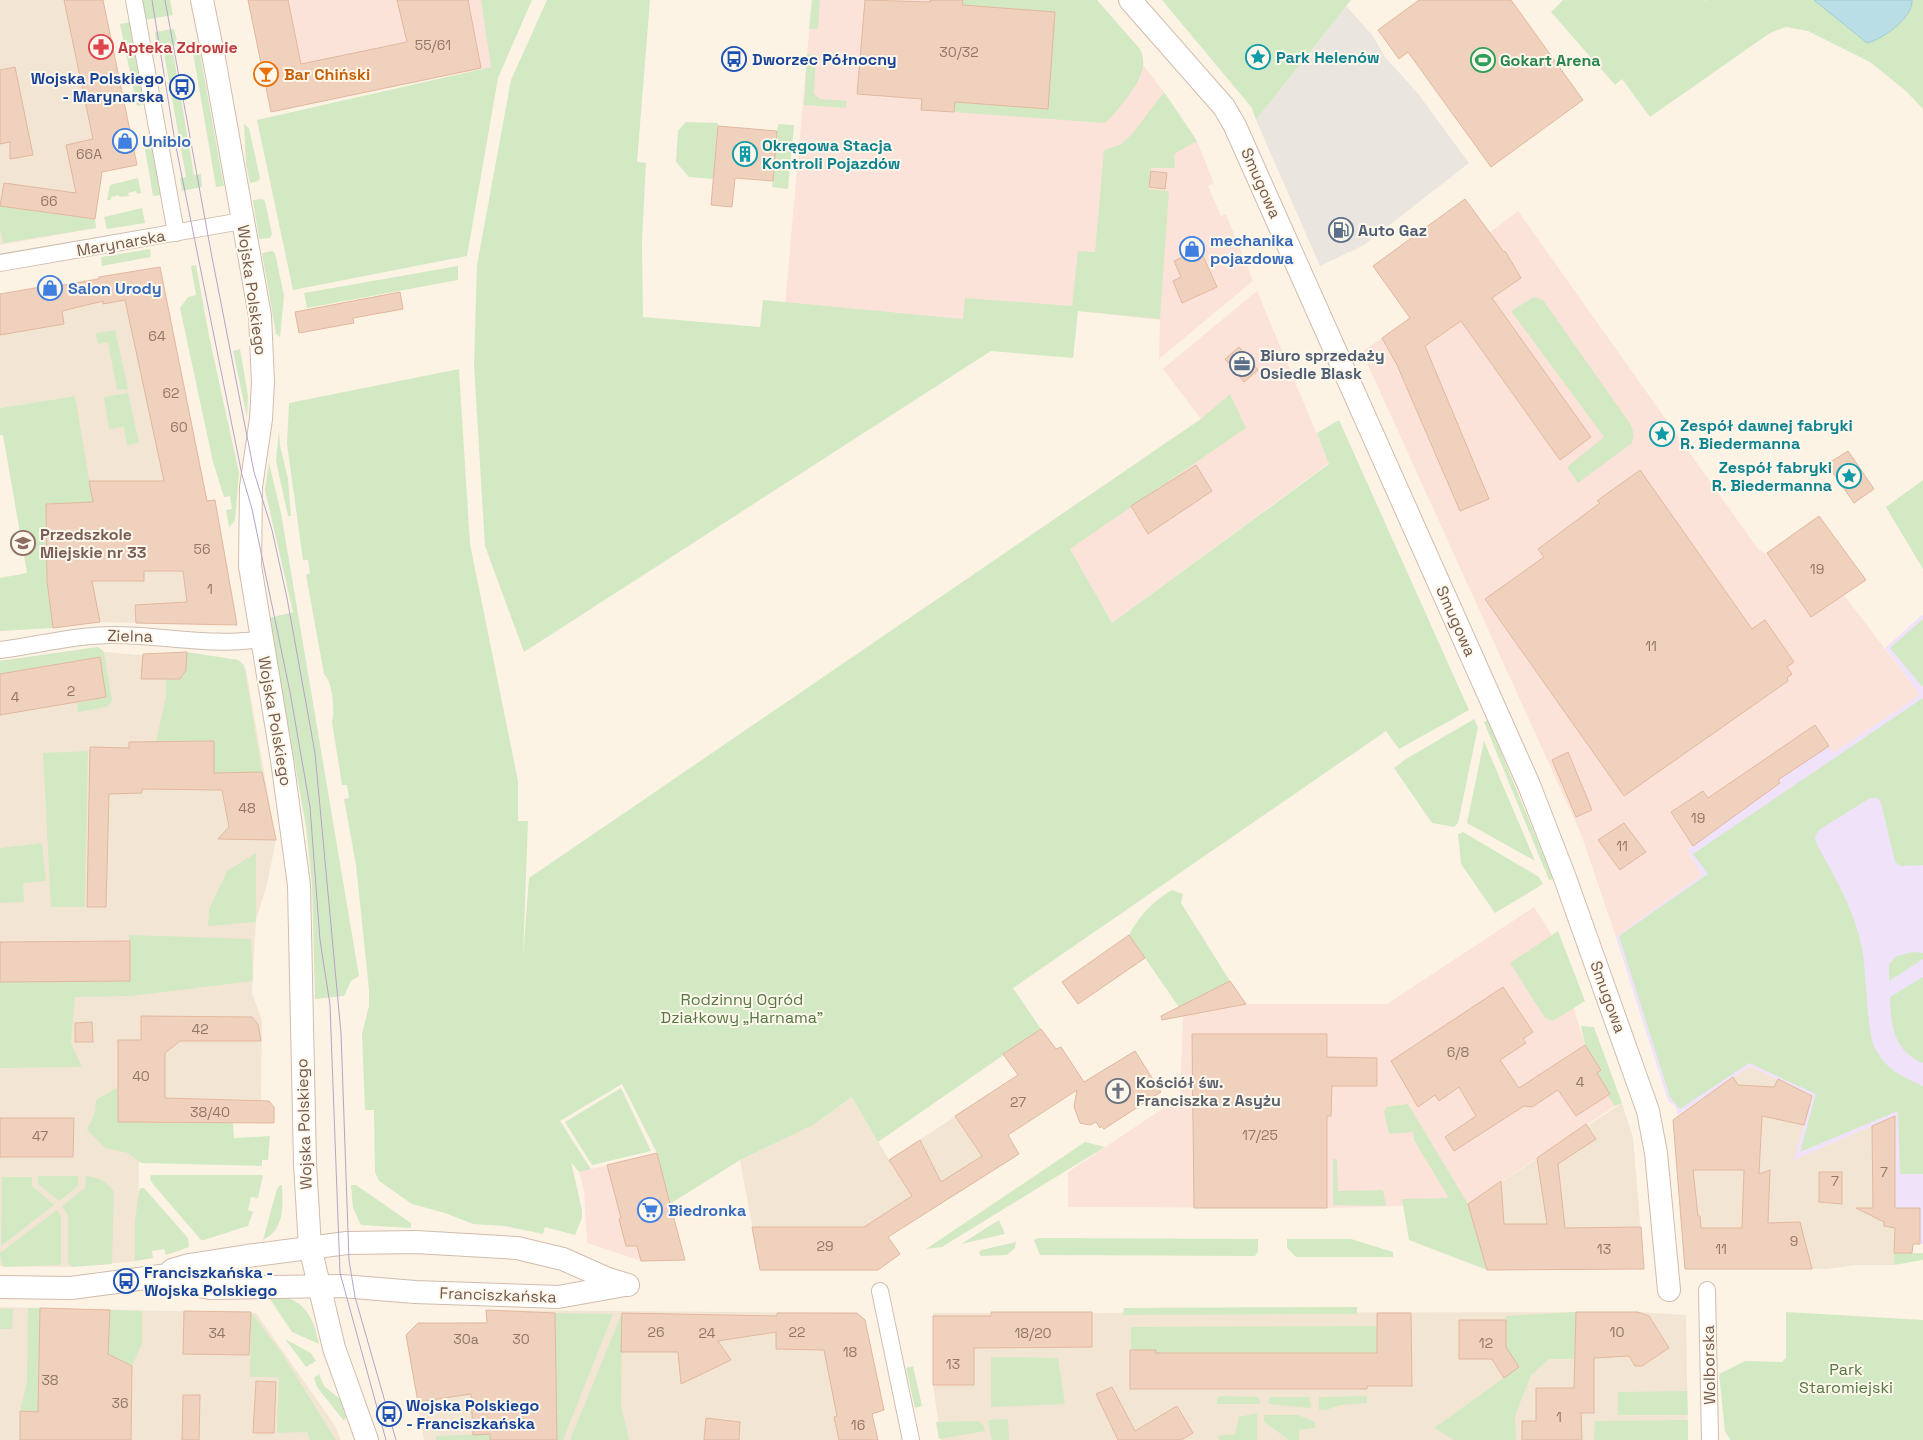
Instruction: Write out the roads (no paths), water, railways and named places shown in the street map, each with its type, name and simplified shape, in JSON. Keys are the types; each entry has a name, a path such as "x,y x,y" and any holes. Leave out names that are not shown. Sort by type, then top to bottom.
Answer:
{"main road":[{"name":"Wojska Polskiego","path":"202,0 260,316 263,347 261,418 251,487 250,566 285,779 299,885 305,1164 310,1247 334,1348 367,1440"},
{"name":"Smugowa","path":"1130,0 1224,107 1235,126 1529,785 1565,878 1648,1111 1656,1153 1669,1290"},
{"name":"Franciszkańska","path":"0,1287 71,1288 168,1275 179,1283 210,1288 318,1286 415,1292 558,1297 628,1285 608,1279 563,1259 500,1246 398,1241 310,1247 189,1265 172,1270 168,1275"}],"street":[{"path":"134,0 176,233"},
{"name":"Marynarska","path":"0,263 242,221"},
{"name":"Zielna","path":"0,650 113,635 188,638 222,644 261,639"},
{"name":"Wolborska","path":"1707,1290 1710,1440"},
{"path":"880,1291 911,1440"}],"water":[{"path":"1814,0 1912,0 1908,14 1896,27 1874,41 1867,43"}],"tram line":[{"path":"152,0 175,142 242,475 252,509 290,692 310,807 320,940 330,1005 340,1273 386,1440"},
{"path":"165,0 254,472 272,530 287,598 315,753 341,1033 349,1260 355,1297 396,1440"}],"place":[{"name":"Apteka Zdrowie","path":"101,47"},
{"name":"Park Helenów","path":"1258,57"},
{"name":"Dworzec Północny","path":"734,59"},
{"name":"Gokart Arena","path":"1483,60"},
{"name":"Bar Chiński","path":"266,74"},
{"name":"Wojska Polskiego - Marynarska","path":"182,87"},
{"name":"Uniblo","path":"125,141"},
{"name":"Okręgowa Stacja Kontroli Pojazdów","path":"745,154"},
{"name":"Auto Gaz","path":"1341,230"},
{"name":"mechanika pojazdowa","path":"1192,249"},
{"name":"Salon Urody","path":"50,288"},
{"name":"Biuro sprzedaży Osiedle Blask","path":"1242,364"},
{"name":"Zespół dawnej fabryki R. Biedermanna","path":"1662,434"},
{"name":"Zespół fabryki R. Biedermanna","path":"1849,476"},
{"name":"Przedszkole Miejskie nr 33","path":"23,543"},
{"name":"Kościół św. Franciszka z Asyżu","path":"1118,1091"},
{"name":"Biedronka","path":"650,1210"},
{"name":"Franciszkańska - Wojska Polskiego","path":"126,1281"},
{"name":"Wojska Polskiego - Franciszkańska","path":"389,1414"}],"park label":[{"name":"Rodzinny Ogród Działkowy „Harnama”","path":"742,1008"},
{"name":"Park Staromiejski","path":"1846,1378"}]}
